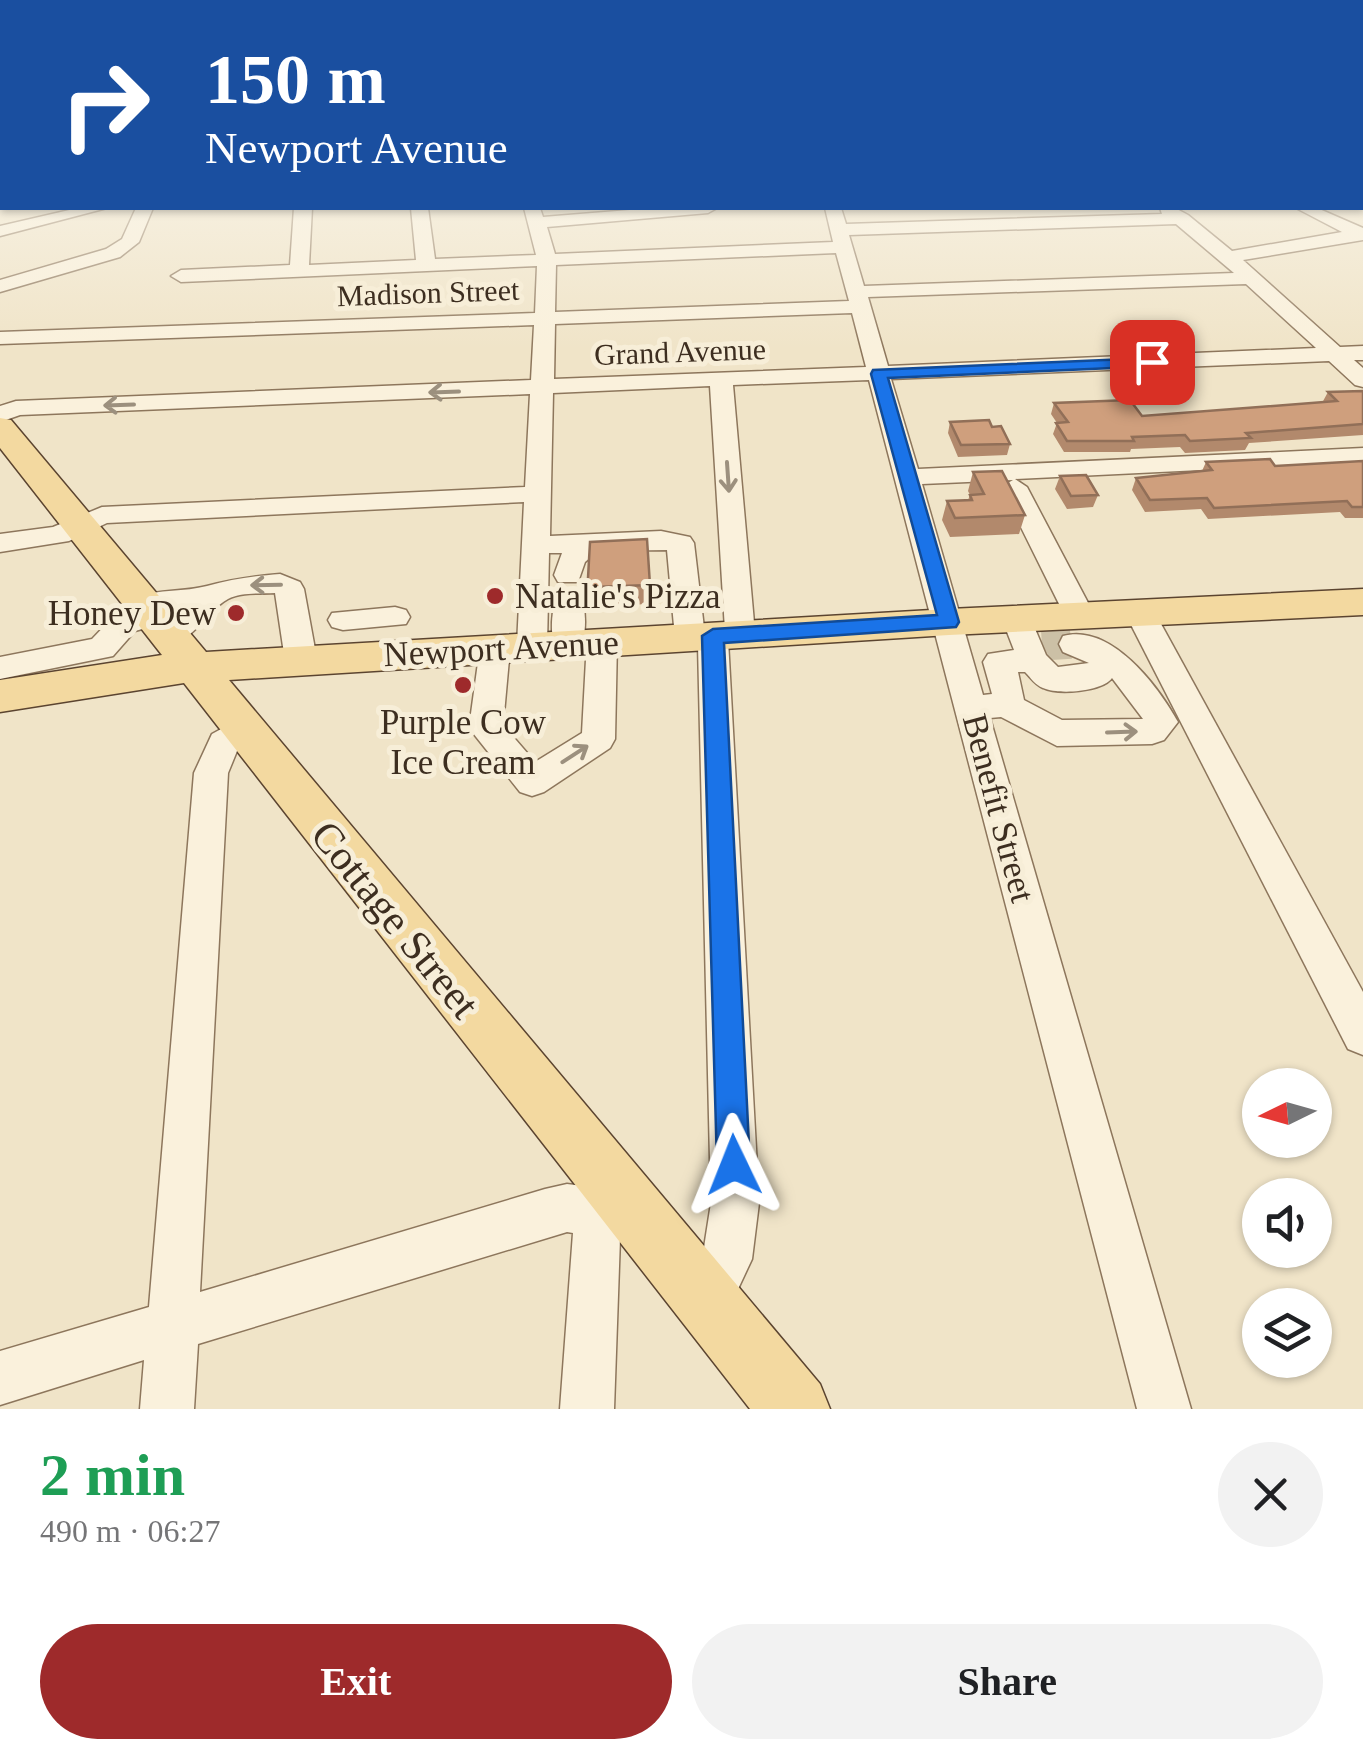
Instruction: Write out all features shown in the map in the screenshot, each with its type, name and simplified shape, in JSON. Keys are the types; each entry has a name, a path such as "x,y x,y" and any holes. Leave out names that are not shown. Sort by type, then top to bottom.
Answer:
{"main road":[{"name":"Cottage Street","path":"0,426 166,630 610,1202 706,1301 794,1409"},
{"name":"Newport Avenue","path":"1,682 166,630 301,660 352,632 549,644 714,636 970,649 1059,646 1140,613 1362,604"}],"street":[{"path":"0,230 55,218"},
{"path":"0,286 113,254 130,242 140,218"},
{"path":"300,270 303,218"},
{"path":"419,218 426,264"},
{"path":"535,218 547,260 535,544 549,644"},
{"path":"1178,218 1229,257 1363,380"},
{"path":"1326,218 1363,234"},
{"path":"181,276 547,260 838,228 1182,220"},
{"name":"Benefit Street","path":"838,228 908,477 970,649 1017,719 1164,1409"},
{"path":"1229,257 1363,234"},
{"name":"Madison Street","path":"0,338 544,319 1251,278"},
{"name":"Grand Avenue","path":"0,414 16,408 1363,353"},
{"path":"706,1301 727,1260 735,1203 714,636 722,380"},
{"path":"908,477 1363,455"},
{"path":"1014,487 1059,646 1054,716 1017,719"},
{"path":"0,543 59,535 102,514 536,494"},
{"path":"549,644 568,588 572,559 592,542"},
{"path":"535,544 680,542 714,636"},
{"path":"1,682 102,648 124,624 166,630 193,618 212,594 228,588 280,583 290,589 301,660"},
{"path":"1140,613 1363,1034"},
{"path":"352,632 395,618"},
{"path":"970,649 1059,646 1139,681 1161,722 1152,731 1072,734 1017,719"},
{"path":"167,1409 211,774 224,743 243,730"},
{"path":"0,1378 545,1213 610,1202 594,1264 587,1409"}],"building":[{"path":"1363,391 1363,424 1190,441 1185,435 1132,437 1134,441 1067,441 1056,423 1068,422 1054,403 1130,400 1142,416 1337,401 1328,392"},
{"path":"989,420 992,427 1001,426 1010,444 961,445 950,422"},
{"path":"1270,459 1275,466 1363,461 1363,507 1352,507 1347,501 1214,508 1207,498 1150,500 1136,478 1212,470 1206,462"},
{"path":"1002,471 1025,515 955,518 947,501 972,500 970,495 984,494 973,472"},
{"path":"1086,475 1098,495 1071,496 1060,476"},
{"path":"647,539 650,585 593,587 588,578 590,542"}],"tunnel":[{"path":"1042,646 1074,644"}],"place":[{"name":"Natalie's Pizza","path":"495,596"},
{"name":"Honey Dew","path":"236,613"},
{"name":"Purple Cow Ice Cream","path":"463,685"}],"route":[{"path":"734,1165 713,636 949,622 879,374 1152,362"}]}
